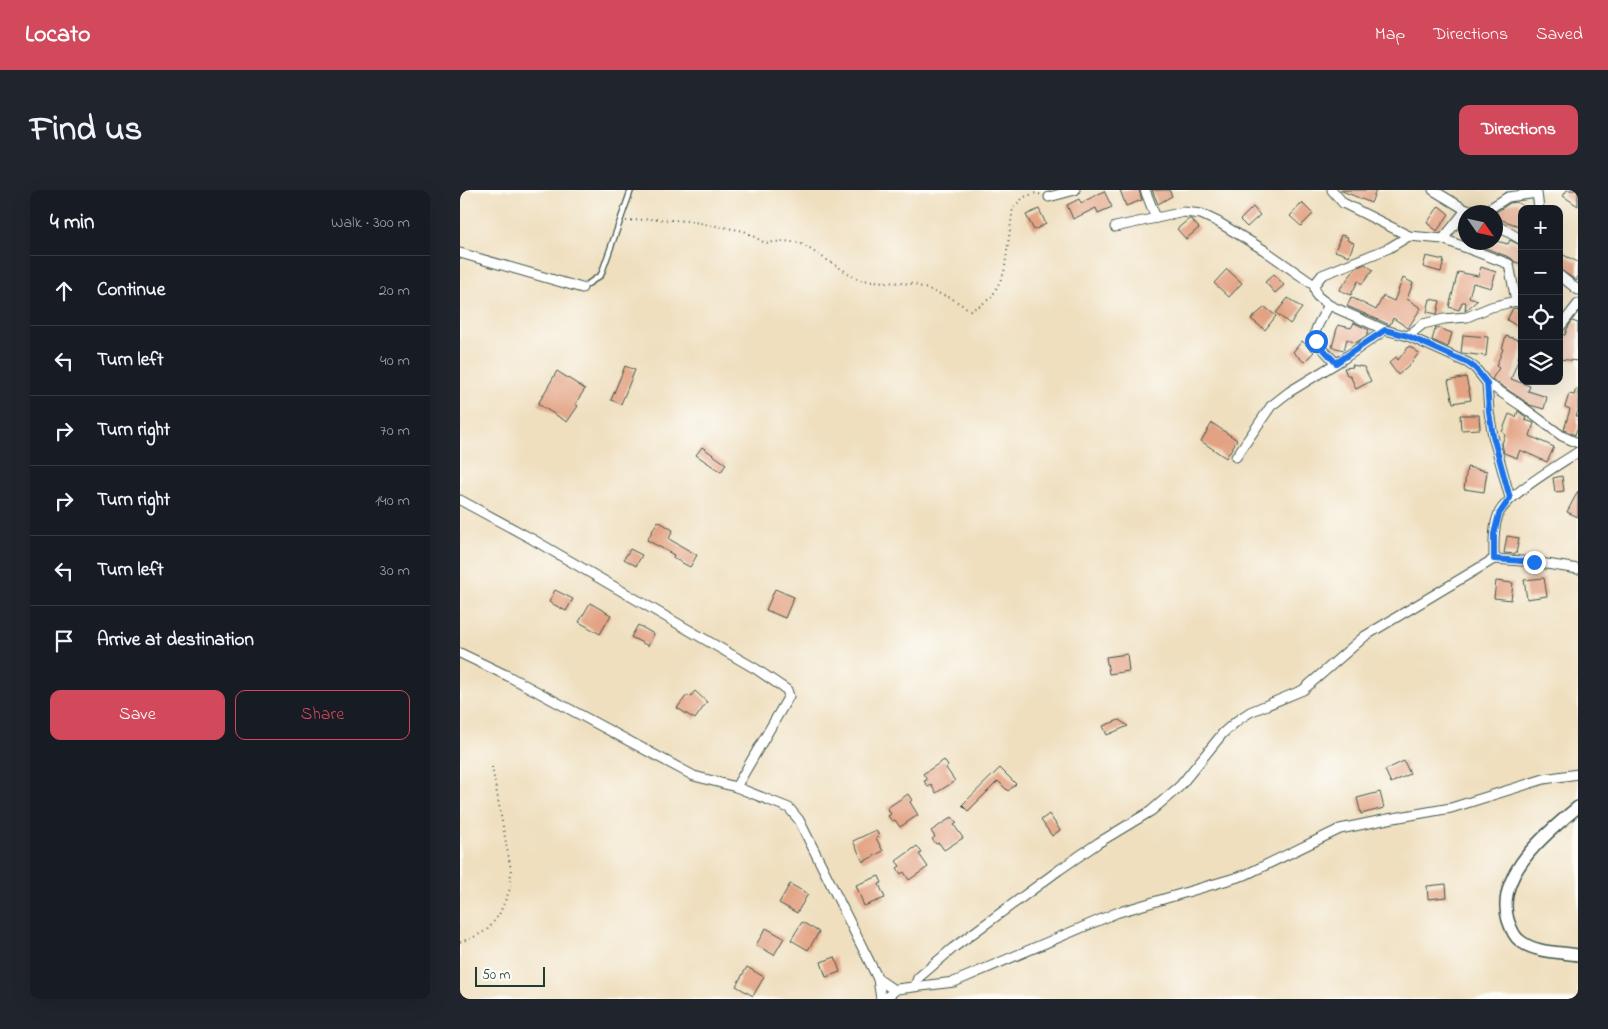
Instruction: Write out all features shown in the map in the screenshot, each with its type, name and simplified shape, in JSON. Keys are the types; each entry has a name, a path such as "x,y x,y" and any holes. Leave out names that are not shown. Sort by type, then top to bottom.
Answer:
{"street":[{"path":"1049,197 1075,190"},
{"path":"1145,190 1156,218"},
{"path":"1332,190 1343,203 1409,236 1443,239 1509,264 1518,299"},
{"path":"1433,190 1458,205"},
{"path":"1497,205 1508,197 1538,192 1539,205"},
{"path":"1115,227 1184,212 1201,214 1264,250 1314,285 1317,296 1329,305 1385,330 1408,336 1468,363 1475,368 1487,383 1520,404 1562,436 1578,444"},
{"path":"1443,239 1458,220"},
{"path":"1503,230 1518,238"},
{"path":"1314,285 1322,275 1389,248 1409,236"},
{"path":"460,253 582,288"},
{"path":"1563,278 1578,290"},
{"path":"1408,336 1423,324 1444,319 1467,317 1491,307 1518,303"},
{"path":"1563,321 1578,304"},
{"path":"1329,305 1314,331 1316,341 1336,363"},
{"path":"1236,457 1271,406 1289,392 1385,330"},
{"path":"1487,383 1493,436 1510,498"},
{"path":"1494,559 1494,534 1499,514 1510,498 1578,452"},
{"path":"460,500 532,539 756,668 788,690 789,696 736,787"},
{"path":"915,986 918,978 968,937 1098,843 1151,811 1180,786 1223,733 1238,720 1250,712 1302,690 1366,636 1494,559 1534,562 1578,569"},
{"path":"460,653 508,676 694,776 736,787 789,808 799,820 878,979 882,999 897,989 954,982 1116,913 1245,875 1340,830 1451,808 1544,780 1578,774"},
{"path":"1578,807 1548,831 1524,860 1508,885 1505,910 1509,925 1518,940 1534,948 1578,955"},
{"path":"878,979 894,990"}],"lane":[{"path":"582,288 601,275 631,190"}],"path":[{"path":"620,221 652,219 689,221 744,231 765,243 784,241 800,243 859,280 914,284 950,298 970,310 992,297 1004,273 1013,208 1024,197 1036,193 1049,197"},
{"path":"460,942 486,930 499,915 510,888 511,870 492,767"}],"building":[{"path":"1120,190 1139,190 1142,200 1126,206"},
{"path":"1152,190 1169,190 1172,196 1158,204"},
{"path":"1340,190 1376,190 1371,203"},
{"path":"1567,190 1578,190 1578,206 1563,196"},
{"path":"1104,191 1112,207 1098,213 1096,208 1073,219 1067,205 1079,199 1081,203"},
{"path":"1516,202 1522,205 1518,205 1518,226 1503,220 1503,208"},
{"path":"1302,203 1313,214 1301,226 1290,216"},
{"path":"1439,206 1449,214 1437,231 1427,223"},
{"path":"1253,207 1260,215 1247,227 1240,220"},
{"path":"1039,209 1046,224 1034,230 1026,215"},
{"path":"1189,219 1199,228 1186,239 1177,229"},
{"path":"1341,235 1348,237 1347,240 1354,243 1349,256 1335,251"},
{"path":"1510,240 1518,244 1518,263 1490,250 1503,250 1503,243 1508,244"},
{"path":"1563,255 1578,262 1577,281 1563,272"},
{"path":"1426,256 1444,260 1441,272 1423,267"},
{"path":"1365,264 1373,270 1362,284 1358,281 1351,295 1339,290 1356,268"},
{"path":"1481,267 1496,272 1491,288 1473,283 1469,297 1478,300 1465,311 1466,302 1462,302 1459,310 1449,307 1458,272 1478,276"},
{"path":"1227,269 1242,283 1229,297 1214,283"},
{"path":"1274,274 1284,285 1275,293 1265,282"},
{"path":"1403,278 1413,283 1407,299 1421,308 1408,328 1393,318 1390,325 1347,306 1351,297 1376,310 1383,296 1394,301"},
{"path":"1288,298 1302,308 1290,324 1276,313"},
{"path":"1430,299 1440,301 1437,314 1427,312"},
{"path":"1265,307 1276,316 1265,330 1251,319"},
{"path":"1513,308 1518,309 1518,327 1507,320"},
{"path":"1572,321 1578,323 1578,361 1563,359 1563,335 1565,335"},
{"path":"1354,323 1369,330 1366,336 1355,343 1347,339 1344,350 1332,347 1338,325 1351,328"},
{"path":"1436,327 1452,333 1448,347 1432,340"},
{"path":"1463,335 1488,337 1486,356 1461,353"},
{"path":"1506,336 1518,340 1518,361 1511,379 1518,382 1518,385 1530,386 1528,391 1547,397 1544,409 1530,405 1492,379 1499,368 1496,366"},
{"path":"1302,341 1314,352 1304,362 1293,352"},
{"path":"1409,346 1419,353 1408,367 1398,375 1389,363 1396,357 1398,360"},
{"path":"1352,365 1364,367 1371,381 1356,389 1350,375 1347,375 1344,368 1353,367"},
{"path":"625,366 635,370 621,404 611,400"},
{"path":"557,371 585,389 575,404 578,406 567,422 538,404"},
{"path":"1466,377 1471,400 1453,403 1448,381"},
{"path":"1576,389 1578,389 1578,411 1576,416 1578,416 1578,426 1575,435 1564,430 1570,409 1565,407 1569,394 1574,395"},
{"path":"1518,411 1526,417 1525,420 1534,423 1530,436 1554,447 1547,462 1520,450 1517,458 1504,453 1502,444 1505,434 1502,432 1509,414 1516,417"},
{"path":"1460,415 1479,415 1480,429 1461,430"},
{"path":"1212,423 1237,440 1226,458 1201,441"},
{"path":"702,447 726,464 721,472 696,455"},
{"path":"1467,467 1487,471 1484,492 1464,489"},
{"path":"1562,476 1564,491 1555,492 1553,478"},
{"path":"1578,491 1578,517 1567,512"},
{"path":"658,521 673,530 669,539 697,555 690,567 673,558 674,555 647,540"},
{"path":"1507,536 1519,538 1516,554 1504,553"},
{"path":"630,549 642,555 636,566 624,559"},
{"path":"1544,578 1547,596 1527,599 1524,580"},
{"path":"1496,581 1513,583 1511,600 1494,598"},
{"path":"775,589 794,597 785,618 766,610"},
{"path":"555,590 573,599 566,611 549,602"},
{"path":"590,603 611,615 600,634 579,622"},
{"path":"638,625 654,634 648,646 631,637"},
{"path":"1127,654 1129,671 1109,674 1106,657"},
{"path":"695,691 707,702 695,719 677,708 687,695 690,697"},
{"path":"1119,720 1128,726 1107,735 1103,726"},
{"path":"944,760 948,766 946,768 955,781 936,793 931,785 928,787 924,781 927,780 923,774"},
{"path":"1404,761 1410,774 1391,783 1385,770"},
{"path":"1000,768 1016,784 1008,791 998,781 968,811 962,805"},
{"path":"1380,792 1384,808 1361,814 1357,798"},
{"path":"908,794 912,800 910,802 918,815 900,827 895,820 892,821 888,816 891,814 887,808"},
{"path":"1049,814 1060,830 1052,836 1041,820"},
{"path":"952,817 957,823 954,825 963,838 944,850 939,843 936,844 932,839 935,837 931,831"},
{"path":"876,830 879,836 876,838 883,851 863,862 853,841"},
{"path":"917,846 922,853 919,854 928,867 909,880 904,872 901,874 897,868 900,866 896,861"},
{"path":"879,876 882,883 879,884 885,898 864,906 856,885"},
{"path":"790,884 808,894 797,913 779,903"},
{"path":"1446,884 1447,897 1428,899 1427,886"},
{"path":"802,922 819,932 808,950 791,940"},
{"path":"766,928 784,938 774,955 756,945"},
{"path":"835,957 840,972 826,977 821,962"},
{"path":"747,967 764,977 753,996 736,986"}],"route":[{"path":"1316,341 1336,363 1385,330 1408,336 1475,368 1487,383 1493,436 1510,498 1499,514 1494,534 1494,559 1534,562"}]}
